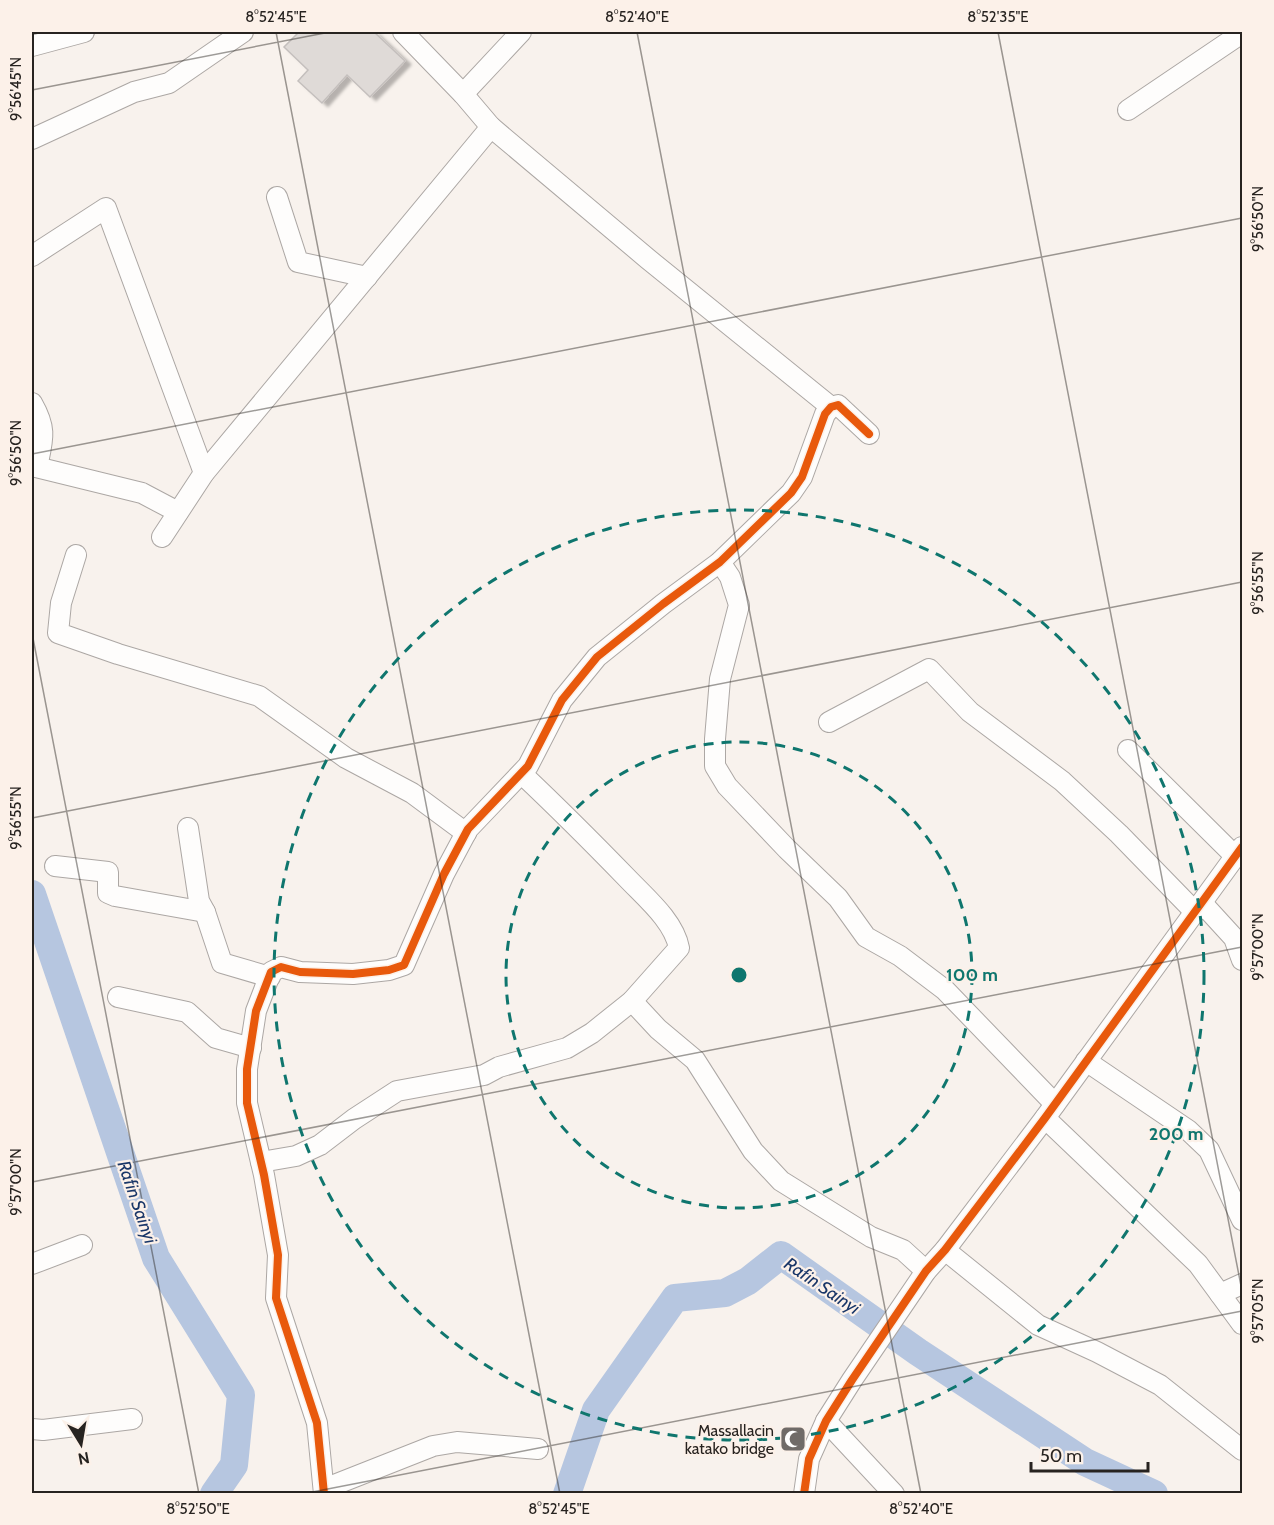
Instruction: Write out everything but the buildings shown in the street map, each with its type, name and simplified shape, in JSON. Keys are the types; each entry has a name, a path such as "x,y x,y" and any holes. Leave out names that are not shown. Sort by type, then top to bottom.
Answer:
{"street":[{"path":"36,40 84,32"},
{"path":"32,139 134,92 169,83 243,32"},
{"path":"403,32 463,94 491,127 648,259 831,407"},
{"path":"463,94 521,32"},
{"path":"1128,110 1242,33"},
{"path":"162,537 204,473 491,127"},
{"path":"277,197 298,262 367,277"},
{"path":"32,256 106,208 204,473"},
{"path":"32,402 44,435 34,467 142,493 178,512"},
{"path":"537,1449 457,1442 433,1446 324,1491 317,1424 276,1299 278,1255 261,1162 247,1103 247,1069 256,1011 272,972 281,967 300,972 353,974 389,970 404,965 444,874 468,829 528,766 562,700 597,657 720,562 791,494 802,477 825,414 831,407 838,405 869,434"},
{"path":"76,555 61,603 58,633 118,654 259,696 346,758 412,793 466,834"},
{"path":"720,562 730,578 739,604 720,680 715,739 715,766 727,786 787,849 838,897 866,938 900,956 945,990 1050,1111 1198,1264 1242,1324"},
{"path":"829,722 929,669 970,712 1062,781 1234,938 1242,960"},
{"path":"804,1494 809,1460 826,1421 852,1380 926,1271 945,1250 1050,1111 1239,852 1128,750"},
{"path":"261,1162 296,1155 320,1145 397,1091 484,1075 499,1067 567,1048 592,1033 632,1001 679,948 678,939 659,911 600,849 522,774"},
{"path":"188,828 199,901 222,963 270,977"},
{"path":"55,866 108,872 108,893 115,896 205,912"},
{"path":"118,997 187,1012 216,1038 251,1048"},
{"path":"632,1001 658,1029 695,1060 753,1151 781,1181 871,1237 903,1250 926,1271"},
{"path":"1086,1061 1188,1130 1209,1150 1242,1220"},
{"path":"32,1263 82,1245"},
{"path":"945,1250 1038,1325 1097,1352 1160,1385 1242,1450"},
{"path":"1220,1294 1242,1284"},
{"path":"32,1429 43,1430 132,1419"},
{"path":"826,1421 894,1494"}],"waterway":[{"name":"Rafin Sainyi","path":"32,894 156,1258 241,1395 234,1465 214,1494"},
{"name":"Rafin Sainyi","path":"567,1494 596,1410 675,1298 725,1293 748,1281 781,1255 918,1352 1085,1462 1154,1494"}],"cycle path":[{"path":"324,1494 317,1423 276,1298 278,1255 264,1175 247,1103 247,1069 256,1011 271,972 281,967 300,972 353,974 389,970 404,965 444,874 468,829 528,766 562,700 597,657 720,562 791,493 802,477 825,414 831,407 838,405 869,434"},
{"path":"804,1494 809,1459 826,1421 852,1380 926,1271 945,1250 1045,1118 1242,847"}],"place":[{"name":"Massallacin katako bridge","path":"793,1439"}]}
